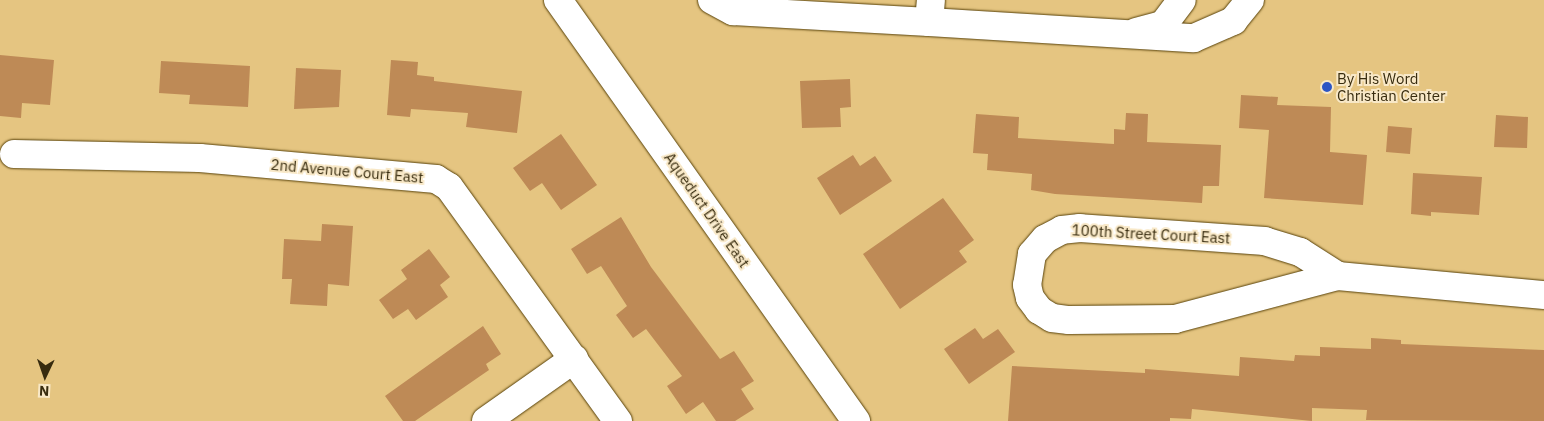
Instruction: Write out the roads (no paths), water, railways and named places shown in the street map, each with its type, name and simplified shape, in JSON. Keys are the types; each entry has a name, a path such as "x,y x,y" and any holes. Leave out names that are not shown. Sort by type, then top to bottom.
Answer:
{"street":[{"name":"Aqueduct Drive East","path":"558,0 856,421"},
{"path":"712,0 733,11 930,11 1122,35 1194,38 1233,22 1250,0"},
{"path":"1122,35 1163,25 1182,0"},
{"name":"2nd Avenue Court East","path":"14,154 200,158 436,179 450,187 618,421"},
{"name":"100th Street Court East","path":"1338,276 1300,252 1265,241 1080,228 1062,230 1045,239 1032,254 1027,285 1039,310 1052,318 1150,321 1203,314 1338,276 1544,295"},
{"path":"486,421 574,360"}],"place":[{"name":"By His Word Christian Center","path":"1327,87"}]}
